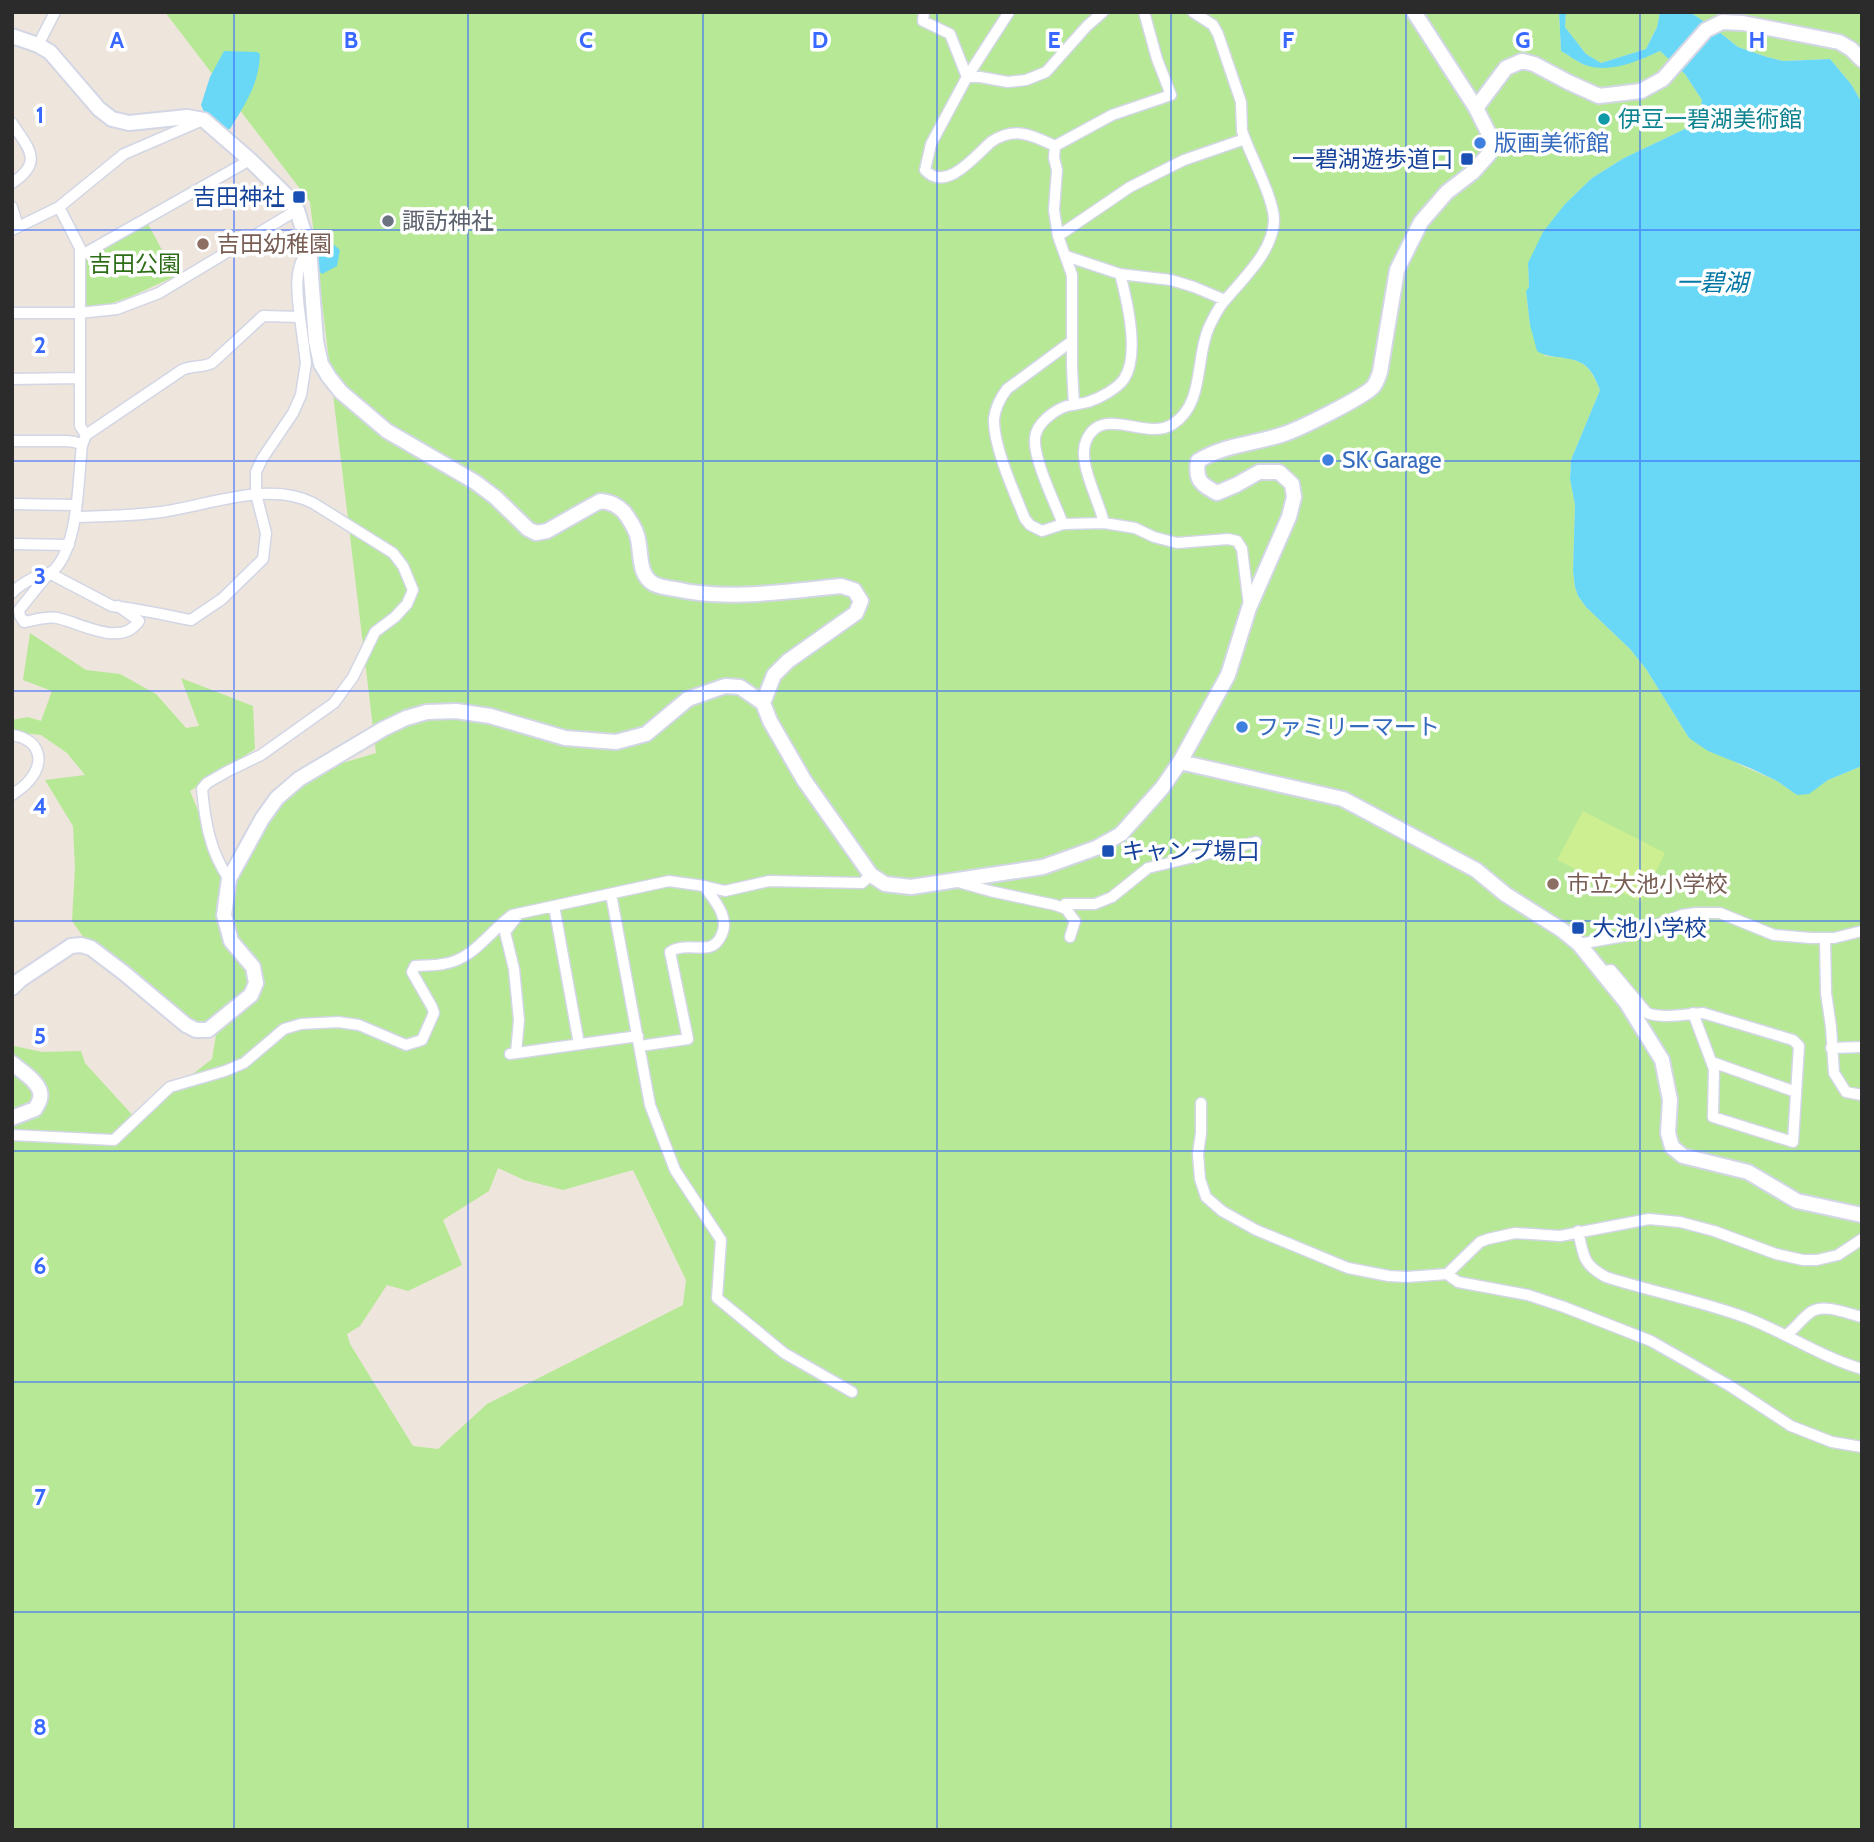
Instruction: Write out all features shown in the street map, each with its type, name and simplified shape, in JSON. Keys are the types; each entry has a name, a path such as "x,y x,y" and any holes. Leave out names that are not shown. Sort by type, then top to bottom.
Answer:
{"street":[{"path":"38,44 55,12"},
{"path":"924,12 923,21 950,34 967,78"},
{"path":"1009,12 967,78 931,144 925,170 939,178 955,173 991,142 1007,135 1030,134 1055,146"},
{"path":"967,78 980,77 1008,82 1026,80 1046,72 1103,12"},
{"path":"1055,146 1112,115 1171,95 1157,60 1144,12"},
{"path":"1104,523 1083,461 1087,439 1095,429 1107,423 1159,429 1172,425 1185,413 1193,397 1208,330 1220,306 1251,273 1272,236 1274,218 1269,198 1242,131 1241,102 1219,34 1213,25 1193,12"},
{"path":"12,988 71,946 81,945 90,948 124,973 186,1025 196,1030 208,1030 251,995 256,983 253,967 231,941 223,915 229,879 262,819 277,798 299,779 383,729 427,712 456,711 491,716 565,738 616,742 646,734 688,699 725,686 740,687 763,703 770,721 804,780 871,875 885,884 911,887 1043,867 1096,848 1121,834 1162,788 1180,762 1228,675 1250,608 1289,517 1294,497 1292,484 1279,472 1259,471 1237,485 1217,493 1202,485 1196,472 1198,461 1214,452 1284,434 1366,393 1376,384 1396,270 1421,222 1447,192 1474,172 1489,153 1489,134 1476,108 1414,12"},
{"path":"1476,108 1506,68 1521,61 1534,64 1599,96 1641,91 1663,79 1706,30 1722,22 1743,23 1839,42 1862,60"},
{"path":"12,36 38,44 50,52 99,110 112,119 130,123 187,117 204,120 250,160 289,198 297,210 309,249 316,341 321,364 329,377 387,431 475,482 528,529 537,533 548,531 600,501 609,502 618,506 632,522 638,537 643,570 647,579 656,585 715,595 841,586 854,590 861,601 856,613 788,661 774,675 763,703"},
{"path":"12,207 15,229 59,207 124,154 204,120"},
{"path":"12,123 30,153 31,163 25,174 12,183"},
{"path":"1058,236 1130,187 1184,160 1245,139"},
{"path":"1055,146 1057,170 1054,210 1058,236 1072,275 1074,405"},
{"path":"80,256 250,160"},
{"path":"59,207 79,245 80,426 84,440 69,545 57,566 19,610 24,622 55,617 116,634 137,625 139,621 118,606"},
{"path":"12,313 79,313 117,309 159,293 297,210"},
{"path":"12,593 28,581 49,573 112,606 191,620 222,599 263,559 266,533 256,494 256,472 293,413 300,396 306,363 297,296 299,265 309,249"},
{"path":"1066,256 1120,274 1171,280 1225,300"},
{"path":"1063,524 1036,454 1034,436 1044,419 1066,406 1090,401 1109,391 1123,380 1129,369 1129,307 1120,274"},
{"path":"12,441 84,440 182,370 212,363 263,316 300,317"},
{"path":"1072,341 1007,389 994,417 1004,465 1025,519 1042,531 1063,524 1104,523 1135,528 1177,543 1228,539 1237,541 1242,549 1250,608"},
{"path":"12,379 80,378"},
{"path":"75,517 159,512 256,494 289,495 313,503 393,553 403,566 413,590 412,596 401,611 375,632 353,677 334,703 261,755 217,777 202,789 205,819 218,863 229,879"},
{"path":"12,503 75,505"},
{"path":"12,544 69,545"},
{"path":"12,735 30,740 38,750 37,765 27,783 12,794"},
{"path":"1180,762 1343,799 1476,870 1505,894 1579,944 1626,1002 1662,1060 1670,1100 1668,1133 1672,1147 1683,1156 1748,1172 1797,1201 1862,1215"},
{"path":"1066,909 1066,904 1095,904 1112,897 1148,868 1256,842"},
{"path":"12,1135 114,1140 170,1087 244,1063 284,1029 301,1024 338,1022 359,1025 406,1045 414,1044 422,1040 433,1013 412,972 415,966 455,961 477,949 512,915 668,881 725,891 769,881 862,883 871,875"},
{"path":"956,881 1066,909 1075,920 1070,937"},
{"path":"519,914 505,932 514,969 519,1020 513,1053 579,1044 688,1039 670,952 675,948 712,947 720,940 725,927 722,913 704,886"},
{"path":"611,894 650,1105 675,1170 721,1240 717,1298 784,1353 852,1392"},
{"path":"554,906 579,1044"},
{"path":"1579,944 1630,935 1682,915 1696,913 1720,913 1774,935 1834,938 1862,931"},
{"path":"1825,938 1826,993 1834,1073 1846,1092 1862,1096"},
{"path":"1601,972 1611,971 1647,1013 1654,1016 1693,1013 1703,1013 1793,1040 1799,1046 1793,1142 1713,1117 1714,1069 1693,1013"},
{"path":"1832,1048 1862,1047"},
{"path":"1712,1062 1796,1091"},
{"path":"12,1063 40,1089 41,1098 35,1110 12,1118"},
{"path":"1201,1103 1198,1154 1200,1179 1206,1197 1222,1211 1256,1230 1348,1268 1389,1276 1447,1274 1480,1242 1488,1239 1515,1233 1560,1236 1649,1219 1680,1222 1714,1231 1802,1261 1838,1255 1862,1239"},
{"path":"1578,1231 1591,1269 1606,1277 1723,1310 1786,1335 1831,1358 1862,1368"},
{"path":"1447,1274 1458,1282 1528,1295 1651,1341 1730,1386 1791,1426 1832,1442 1862,1447"},
{"path":"1786,1335 1798,1327 1813,1310 1823,1308 1862,1317"}],"green space":[{"path":"165,12 1559,12 1561,51 1584,65 1638,60 1660,51 1685,74 1702,100 1700,111 1689,127 1624,158 1592,178 1565,204 1528,263 1529,287 1526,291 1530,325 1545,356 1580,362 1591,372 1600,390 1571,460 1570,479 1575,505 1573,571 1578,596 1646,669 1689,738 1777,781 1797,795 1862,766 1862,1830 12,1830 14,1046 42,1052 81,1051 85,1063 136,1119 212,1059 218,1023 228,1014 215,1014 196,1030 91,948 72,921 75,867 73,826 45,780 85,775 67,753 41,735 12,732 12,720 28,717 41,721 52,691 23,680 30,633 86,670 120,674 156,694 186,728 199,726 181,678 253,706 255,749 190,791 229,879 221,926 258,988 257,958 226,923 245,852 306,774 376,753 310,202","holes":["498,1168 524,1180 563,1190 633,1170 686,1280 683,1305 487,1404 438,1449 413,1446 350,1344 347,1334 360,1326 387,1285 408,1291 462,1265 443,1220 489,1191"]},
{"path":"1566,12 1660,12 1657,27 1646,49 1601,63 1586,54 1565,27"},
{"path":"1690,12 1862,12 1862,103 1851,84 1830,59 1783,61 1767,57 1738,47"},
{"name":"吉田公園","path":"148,224 176,276 110,304 88,306 84,303 83,264 86,259"},
{"path":"1583,811 1665,853 1641,902 1557,860"}],"water":[{"name":"一碧湖","path":"1559,12 1566,12 1565,27 1586,54 1601,63 1646,49 1657,27 1660,12 1690,12 1738,47 1767,57 1783,61 1830,59 1851,84 1862,103 1862,766 1828,780 1809,794 1797,795 1777,781 1708,751 1689,738 1646,669 1630,649 1586,607 1575,587 1575,505 1570,479 1571,460 1600,390 1591,372 1583,364 1537,351 1530,325 1526,291 1529,287 1528,263 1543,232 1565,204 1592,178 1624,158 1689,127 1700,111 1702,100 1685,74 1660,51 1633,62 1604,68 1585,65 1561,51"},
{"path":"224,51 260,54 254,85 230,129 204,112 201,105 210,77"},
{"path":"315,235 340,250 337,266 322,274 318,270"}],"place":[{"name":"伊豆一碧湖美術館","path":"1604,119"},
{"name":"版画美術館","path":"1480,143"},
{"name":"一碧湖遊歩道口","path":"1467,159"},
{"name":"吉田神社","path":"299,197"},
{"name":"諏訪神社","path":"388,221"},
{"name":"吉田幼稚園","path":"203,244"},
{"name":"SK Garage","path":"1328,460"},
{"name":"ファミリーマート","path":"1242,727"},
{"name":"キャンプ場口","path":"1108,851"},
{"name":"市立大池小学校","path":"1553,884"},
{"name":"大池小学校","path":"1578,928"}]}
